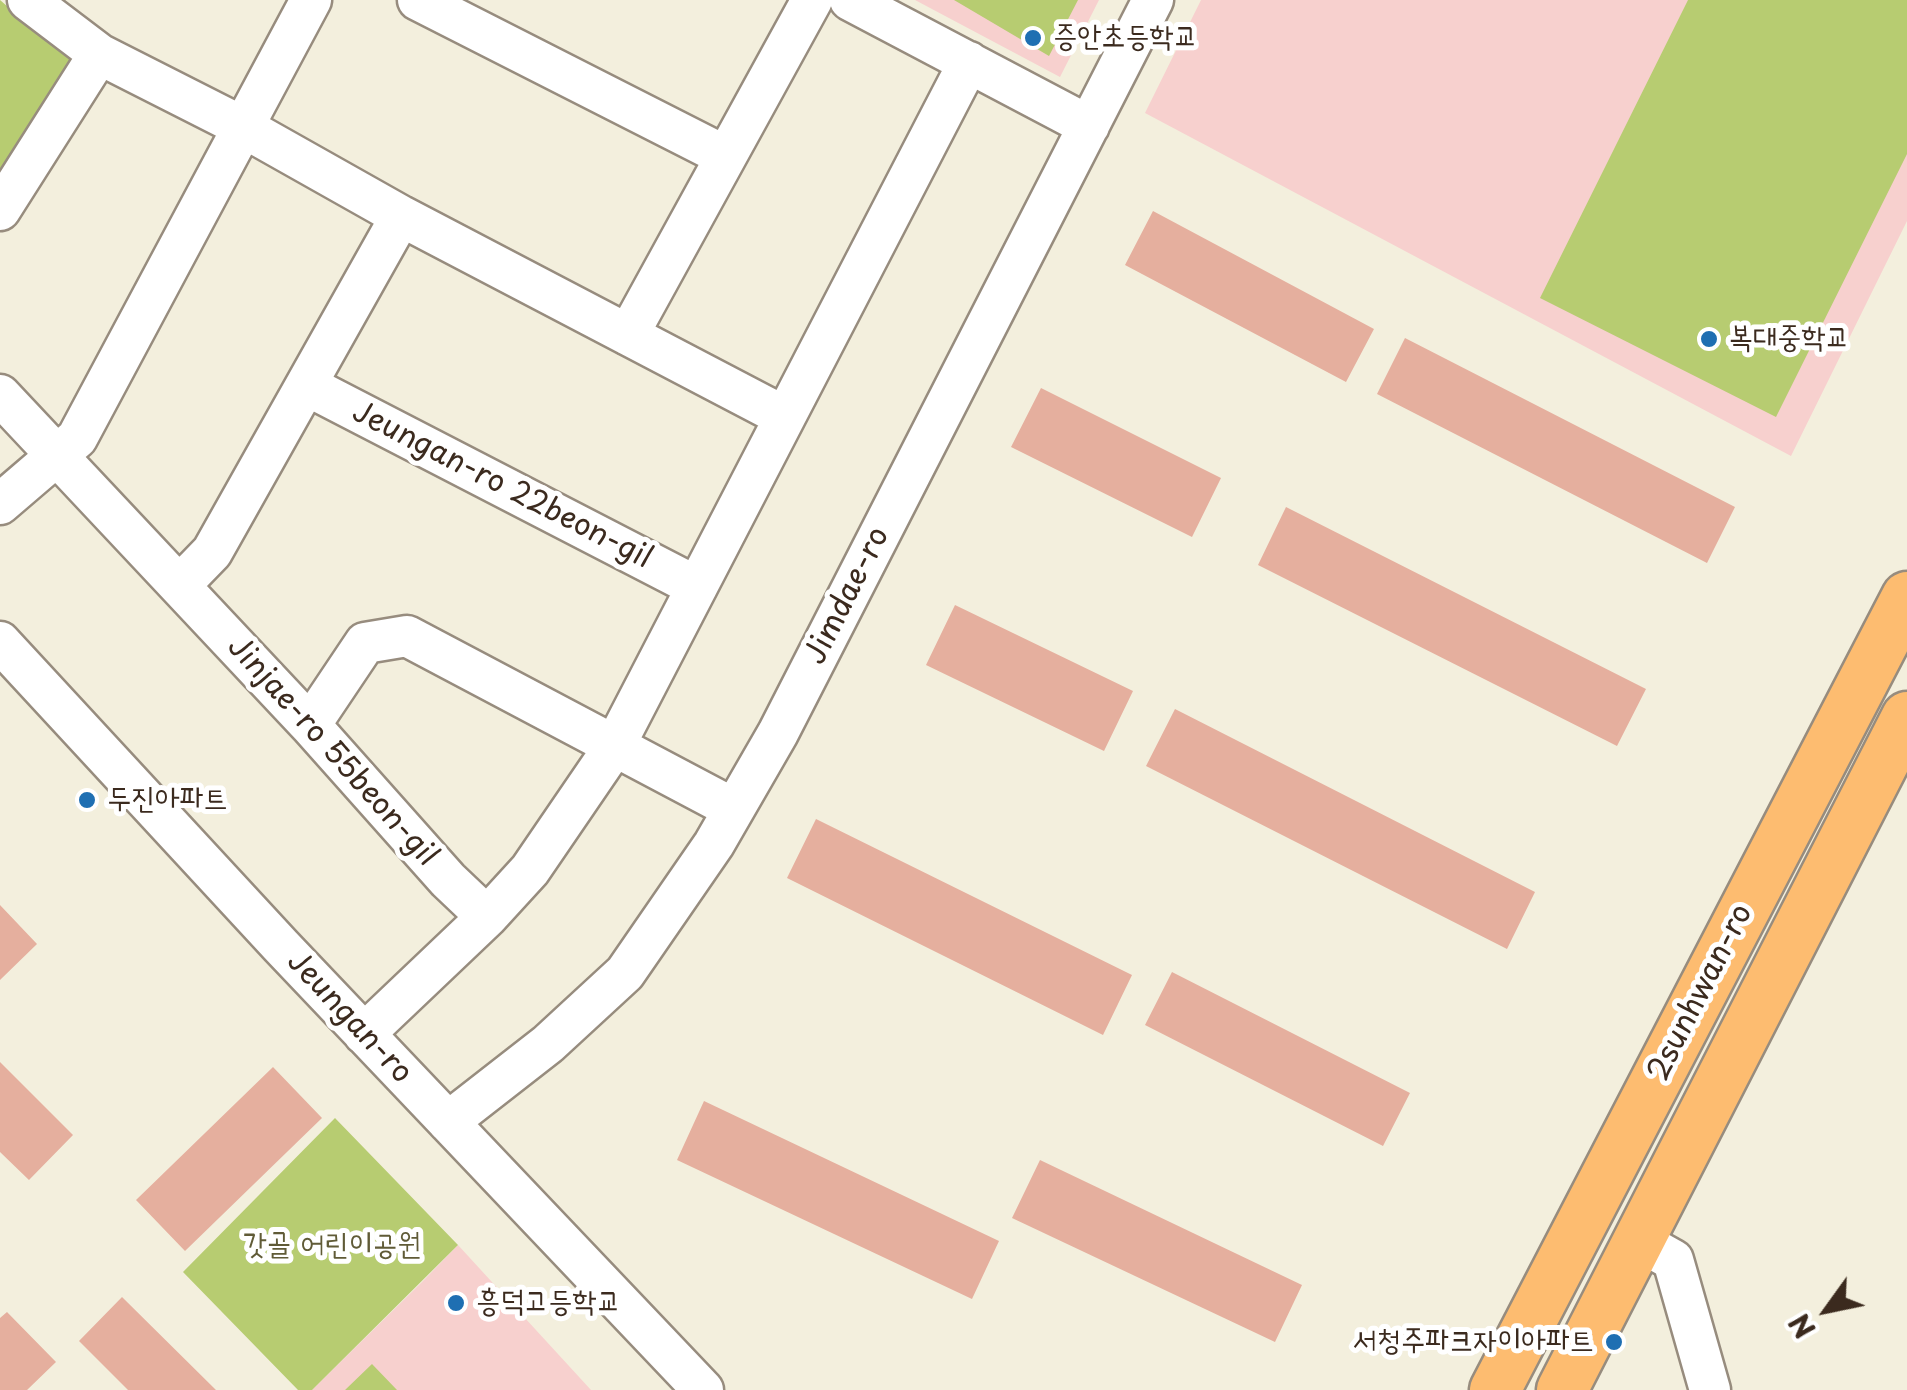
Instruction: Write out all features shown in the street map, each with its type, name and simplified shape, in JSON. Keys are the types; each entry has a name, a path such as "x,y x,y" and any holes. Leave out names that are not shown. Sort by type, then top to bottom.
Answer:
{"main road":[{"name":"2sunhwan-ro","path":"1494,1390 1907,596"},
{"name":"2sunhwan-ro","path":"1562,1390 1907,717"}],"street":[{"path":"28,0 99,54 785,417"},
{"path":"0,504 78,438 310,0"},
{"path":"418,0 725,156"},
{"path":"628,335 812,0"},
{"path":"850,0 1089,126"},
{"name":"Jimdae-ro","path":"448,1122 548,1044 625,973 714,844 778,732 1153,0"},
{"path":"0,210 99,54"},
{"path":"364,1034 530,870 614,746 970,62"},
{"path":"180,585 212,552 401,216"},
{"name":"Jeungan-ro 22beon-gil","path":"306,385 697,587"},
{"name":"Jinjae-ro 55beon-gil","path":"0,395 486,917"},
{"path":"310,725 365,643 407,636 734,809"},
{"name":"Jeungan-ro","path":"0,642 364,1034 703,1390"},
{"path":"1639,1241 1673,1260 1710,1390"}],"shaded area":[{"name":"증안초등학교","path":"915,0 1099,0 1060,77"},
{"name":"복대중학교","path":"1201,0 1907,0 1907,221 1791,456 1145,113"},
{"name":"흥덕고등학교","path":"458,1245 591,1390 312,1390 422,1282"}],"green space":[{"path":"0,0 75,56 0,180"},
{"path":"954,0 1078,0 1049,56"},
{"path":"1688,0 1907,0 1907,154 1776,417 1540,298"},
{"name":"갓골 어린이공원","path":"335,1118 458,1245 312,1390 298,1390 183,1272"},
{"path":"372,1364 397,1390 345,1390"}],"building":[{"path":"1153,211 1374,329 1346,382 1125,265"},
{"path":"1405,338 1735,507 1707,563 1377,394"},
{"path":"1041,388 1221,478 1192,537 1011,447"},
{"path":"1286,507 1646,689 1617,746 1258,565"},
{"path":"955,605 1133,691 1104,751 926,665"},
{"path":"1175,709 1535,892 1507,949 1146,766"},
{"path":"816,819 1132,975 1103,1035 787,878"},
{"path":"0,905 37,944 0,980"},
{"path":"1172,972 1410,1093 1383,1146 1145,1025"},
{"path":"0,1062 73,1135 29,1180 0,1152"},
{"path":"273,1067 322,1118 185,1251 136,1200"},
{"path":"704,1101 999,1241 972,1299 677,1160"},
{"path":"1040,1160 1302,1285 1275,1342 1012,1218"},
{"path":"122,1297 216,1390 128,1390 79,1341"},
{"path":"7,1312 56,1362 27,1390 0,1390 0,1318"}],"place":[{"name":"증안초등학교","path":"1033,38"},
{"name":"복대중학교","path":"1709,339"},
{"name":"두진아파트","path":"87,800"},
{"name":"흥덕고등학교","path":"456,1303"},
{"name":"서청주파크자이아파트","path":"1614,1342"}]}
